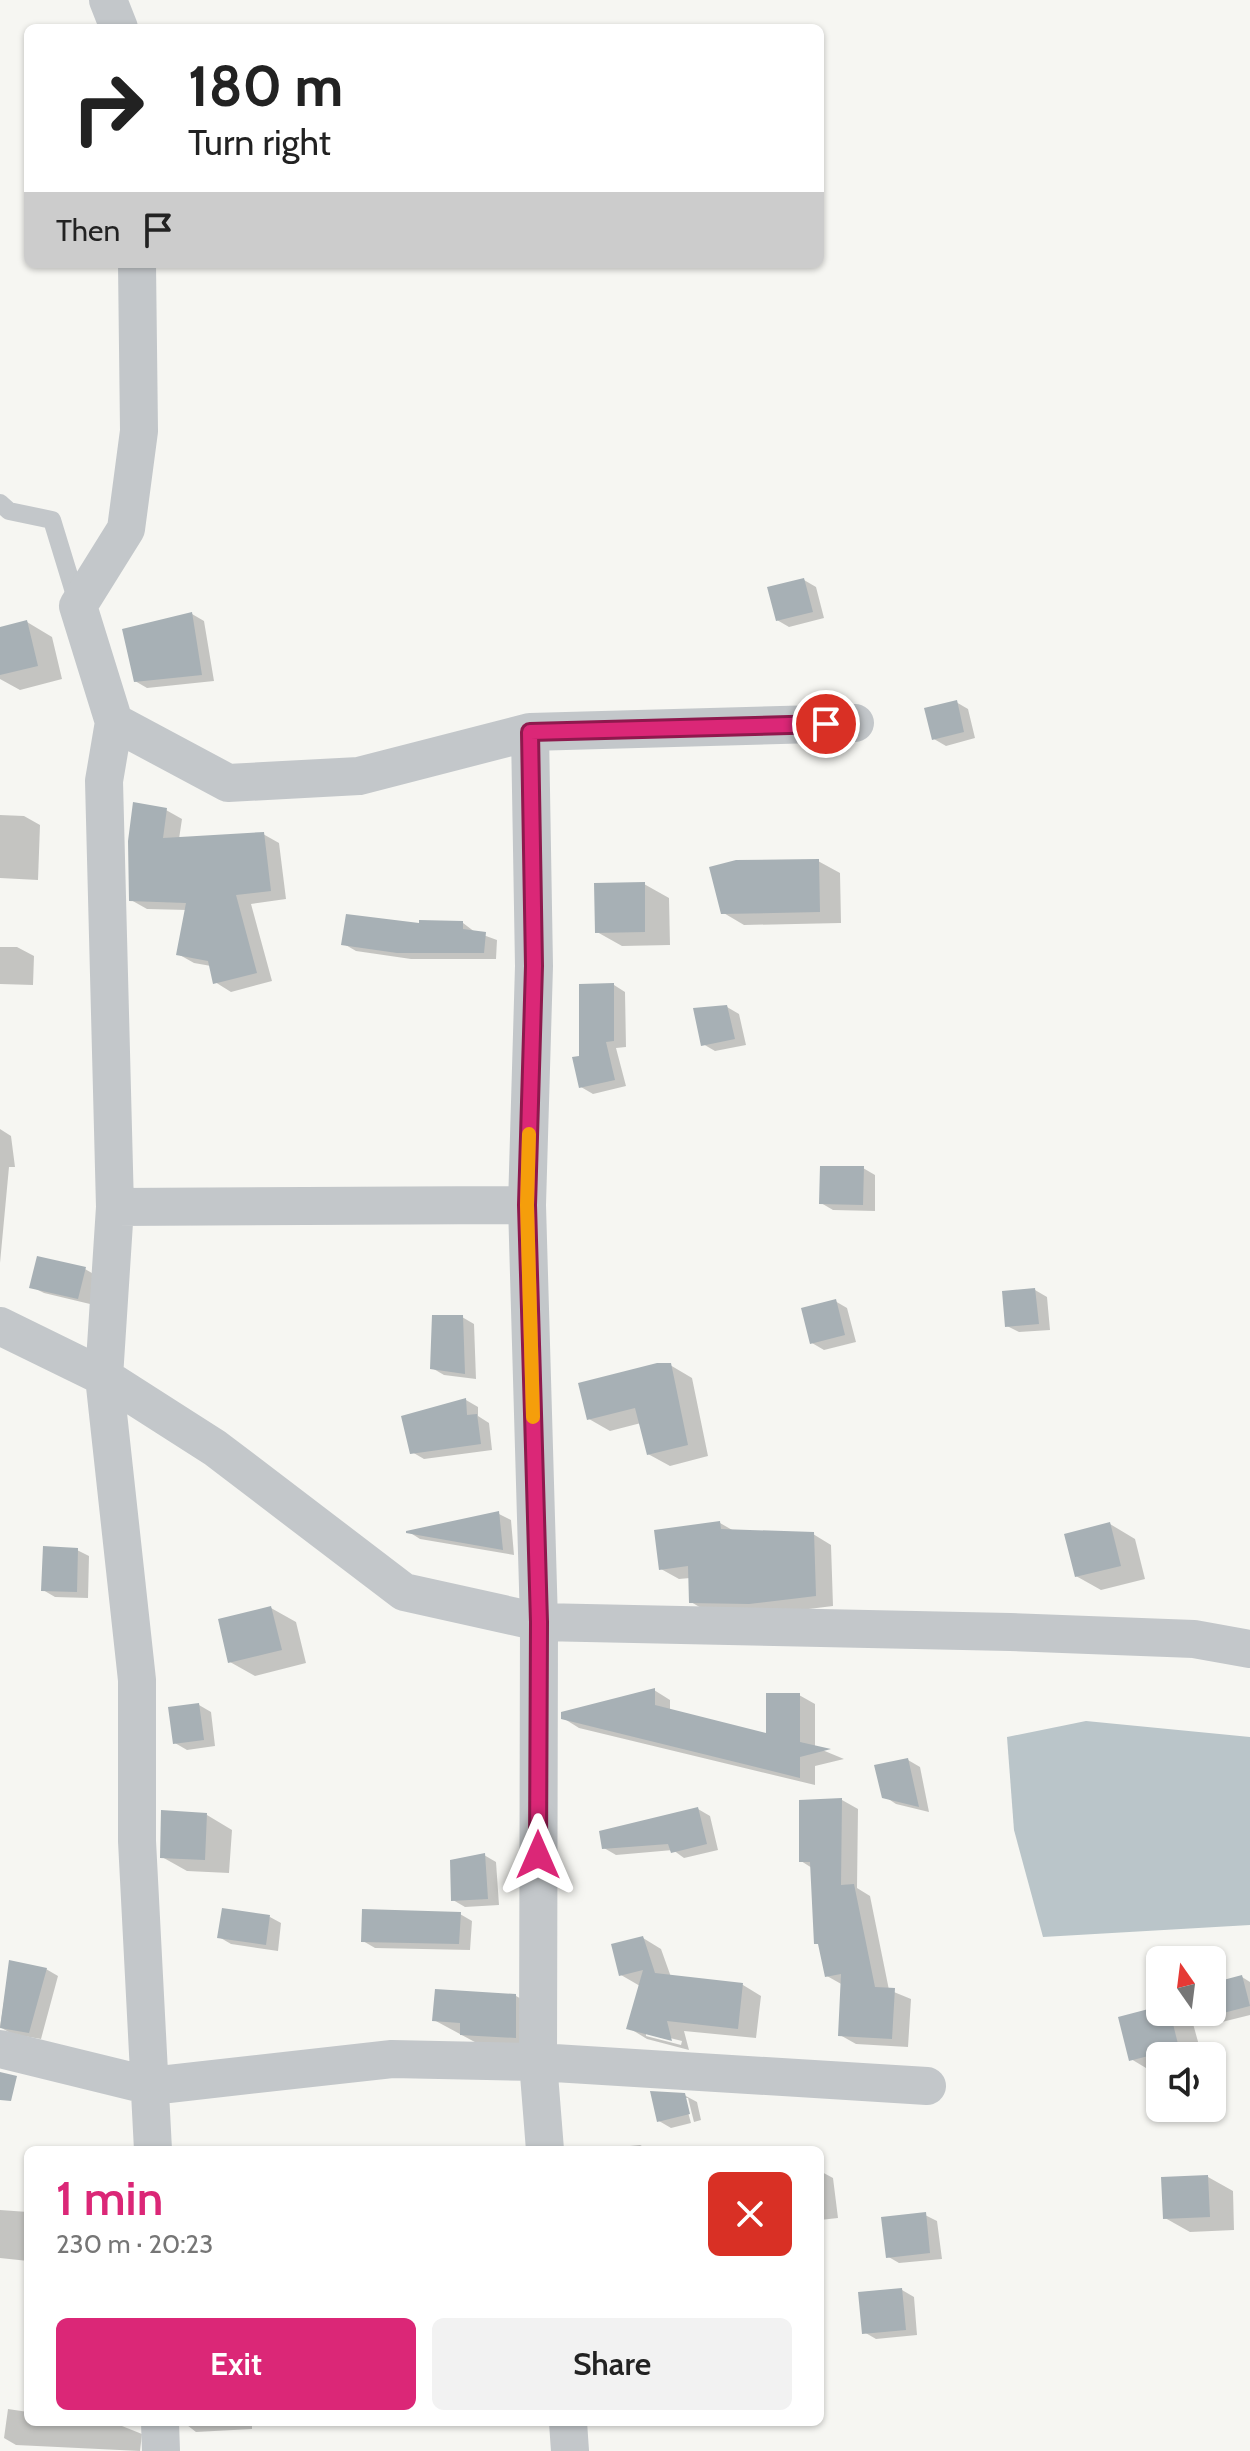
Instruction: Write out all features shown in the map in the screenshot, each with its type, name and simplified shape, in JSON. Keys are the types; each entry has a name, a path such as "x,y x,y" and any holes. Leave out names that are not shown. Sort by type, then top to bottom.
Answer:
{"street":[{"path":"108,0 117,24"},
{"path":"137,268 139,431 126,529 78,606 114,722 104,781 115,1207 104,1377 137,1680 137,1841 153,2146"},
{"path":"114,722 228,783 359,776 530,732 855,723"},
{"path":"530,732 534,966 527,1205 539,1622 538,2062 545,2146"},
{"path":"115,1207 527,1205"},
{"path":"0,1326 104,1377 215,1448 404,1592 539,1622 1010,1632 1194,1639 1250,1649"},
{"path":"0,2049 151,2086 392,2059 538,2062 927,2086"},
{"path":"160,2426 161,2451"},
{"path":"568,2426 570,2451"}],"lane":[{"path":"0,503 9,511 52,520 78,606"}],"shaded area":[{"path":"1086,1721 1250,1737 1250,1925 1043,1937 1014,1830 1007,1737"}],"building":[{"path":"804,578 813,612 776,621 767,587"},
{"path":"192,612 202,675 134,682 122,629"},
{"path":"27,620 38,666 0,675 0,627"},
{"path":"957,700 964,732 932,740 924,708"},
{"path":"133,802 167,808 163,838 264,832 271,891 236,895 257,973 213,984 208,961 176,955 186,903 129,901 128,841"},
{"path":"819,859 820,912 721,914 709,867 736,860"},
{"path":"645,882 645,932 595,933 594,883"},
{"path":"346,914 419,923 419,920 463,921 463,929 486,932 484,953 397,953 341,945"},
{"path":"614,983 614,1041 606,1042 615,1080 579,1088 572,1057 579,1056 579,984"},
{"path":"727,1005 735,1039 701,1046 693,1008"},
{"path":"820,1166 864,1166 863,1205 819,1204"},
{"path":"37,1256 86,1267 78,1299 29,1288"},
{"path":"1035,1288 1039,1324 1005,1327 1002,1291"},
{"path":"836,1299 845,1335 810,1344 801,1308"},
{"path":"432,1315 463,1315 465,1374 430,1369"},
{"path":"657,1363 671,1363 688,1445 647,1455 635,1408 587,1420 578,1383"},
{"path":"466,1398 467,1415 477,1414 481,1444 410,1454 401,1416"},
{"path":"499,1511 503,1550 406,1533 406,1531"},
{"path":"720,1521 721,1529 814,1532 816,1596 749,1604 689,1603 688,1566 659,1570 654,1530"},
{"path":"1110,1522 1121,1566 1075,1577 1064,1534"},
{"path":"43,1546 78,1548 77,1592 41,1591"},
{"path":"271,1606 282,1650 228,1663 218,1619"},
{"path":"655,1688 655,1705 766,1733 766,1693 800,1693 800,1742 831,1749 800,1757 800,1778 561,1719 561,1712"},
{"path":"199,1703 204,1740 173,1744 168,1707"},
{"path":"908,1758 919,1807 882,1798 874,1765"},
{"path":"842,1798 841,1885 854,1884 875,1987 895,1988 892,2039 838,2036 841,1974 825,1977 818,1944 814,1944 810,1862 799,1862 799,1800"},
{"path":"698,1807 707,1844 671,1853 668,1844 602,1849 599,1831"},
{"path":"161,1810 207,1813 205,1860 160,1858"},
{"path":"485,1853 488,1899 451,1901 450,1860"},
{"path":"222,1908 270,1915 266,1945 217,1938"},
{"path":"362,1909 461,1912 459,1944 361,1942"},
{"path":"643,1936 655,1973 743,1983 738,2029 667,2021 672,2041 626,2029 643,1970 619,1976 611,1944"},
{"path":"9,1960 47,1968 29,2033 0,2028"},
{"path":"1242,1975 1250,2006 1226,2012 1226,1979"},
{"path":"435,1989 516,1994 516,2038 460,2035 460,2023 432,2021"},
{"path":"1146,2010 1146,2026 1174,2026 1178,2042 1146,2042 1146,2057 1129,2061 1118,2017"},
{"path":"0,2072 17,2076 11,2101 0,2100"},
{"path":"650,2091 685,2093 690,2114 657,2122"},
{"path":"1208,2175 1210,2217 1163,2219 1161,2177"},
{"path":"926,2212 930,2253 886,2258 881,2217"},
{"path":"902,2288 906,2330 862,2334 858,2292"}],"slow traffic":[{"path":"529,1134 527,1205 533,1417"}],"route":[{"path":"538,1855 539,1622 527,1205 534,966 530,732 826,724"}]}
